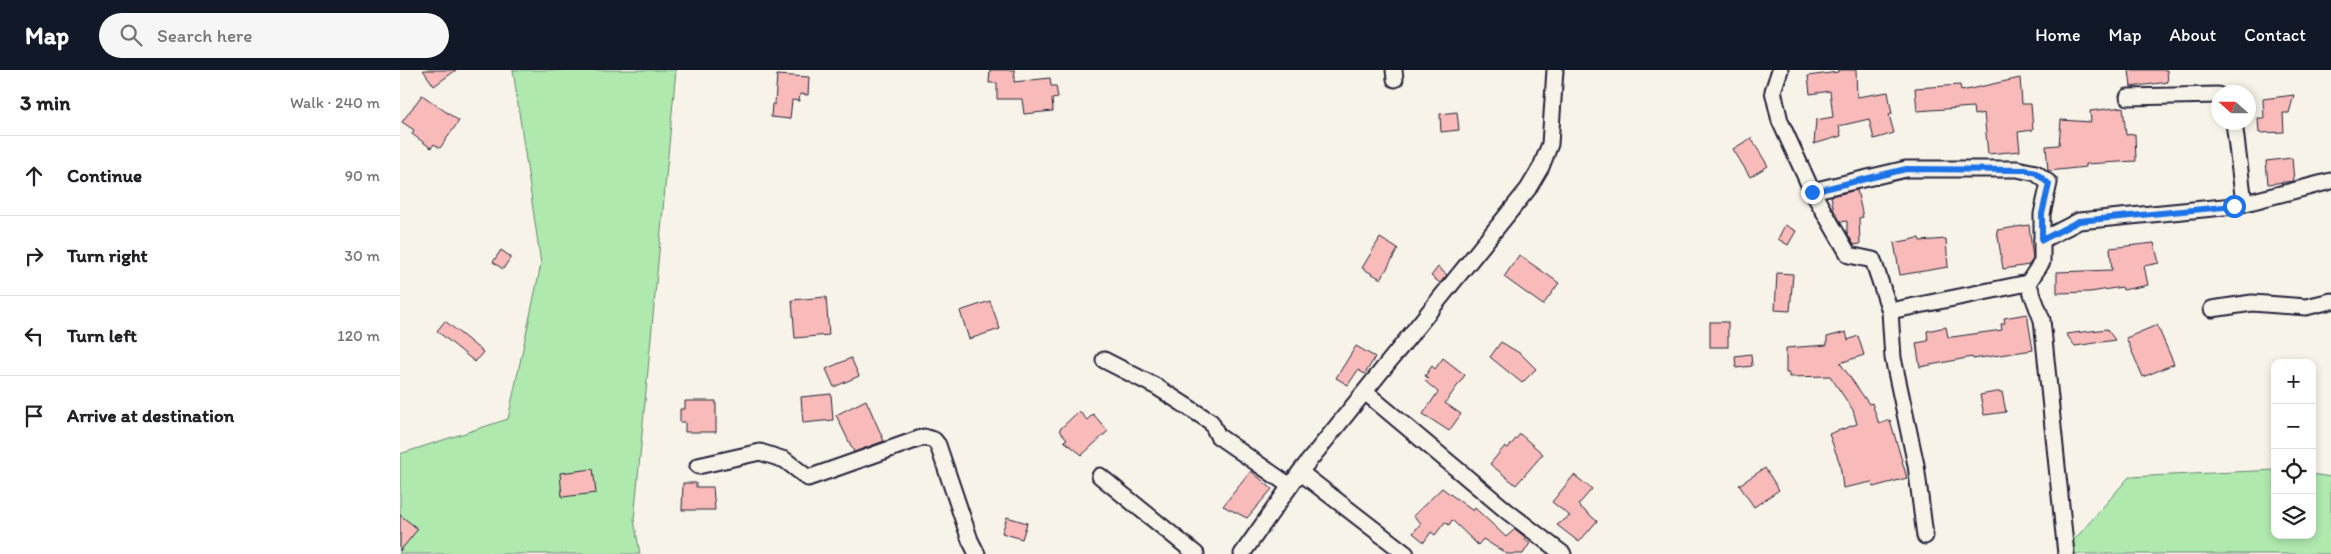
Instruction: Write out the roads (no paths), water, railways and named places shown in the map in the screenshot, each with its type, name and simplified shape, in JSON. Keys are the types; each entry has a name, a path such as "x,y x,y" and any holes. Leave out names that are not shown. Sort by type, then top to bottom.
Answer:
{"street":[{"path":"1242,554 1300,472 1532,182 1550,144 1555,70"},
{"path":"1780,70 1774,91 1780,121 1812,192 1849,255 1873,260 1890,312 1894,358 1916,465 1925,536"},
{"path":"2128,97 2211,95"},
{"path":"2235,130 2244,203"},
{"path":"1812,192 1906,169 2026,170 2036,173 2049,184 2042,214 2042,262 2028,283 1890,312"},
{"path":"2042,240 2079,221 2234,206 2331,181"},
{"path":"2028,283 2042,320 2066,554"},
{"path":"2212,309 2252,302 2306,307 2331,301"},
{"path":"1104,360 1156,387 1211,422 1218,436 1290,486"},
{"path":"1365,392 1508,512 1563,554"},
{"path":"698,466 760,452 785,460 808,478 924,436 929,437 938,445 970,540 977,554"},
{"path":"1300,472 1406,554"},
{"path":"1100,476 1196,554"}]}
